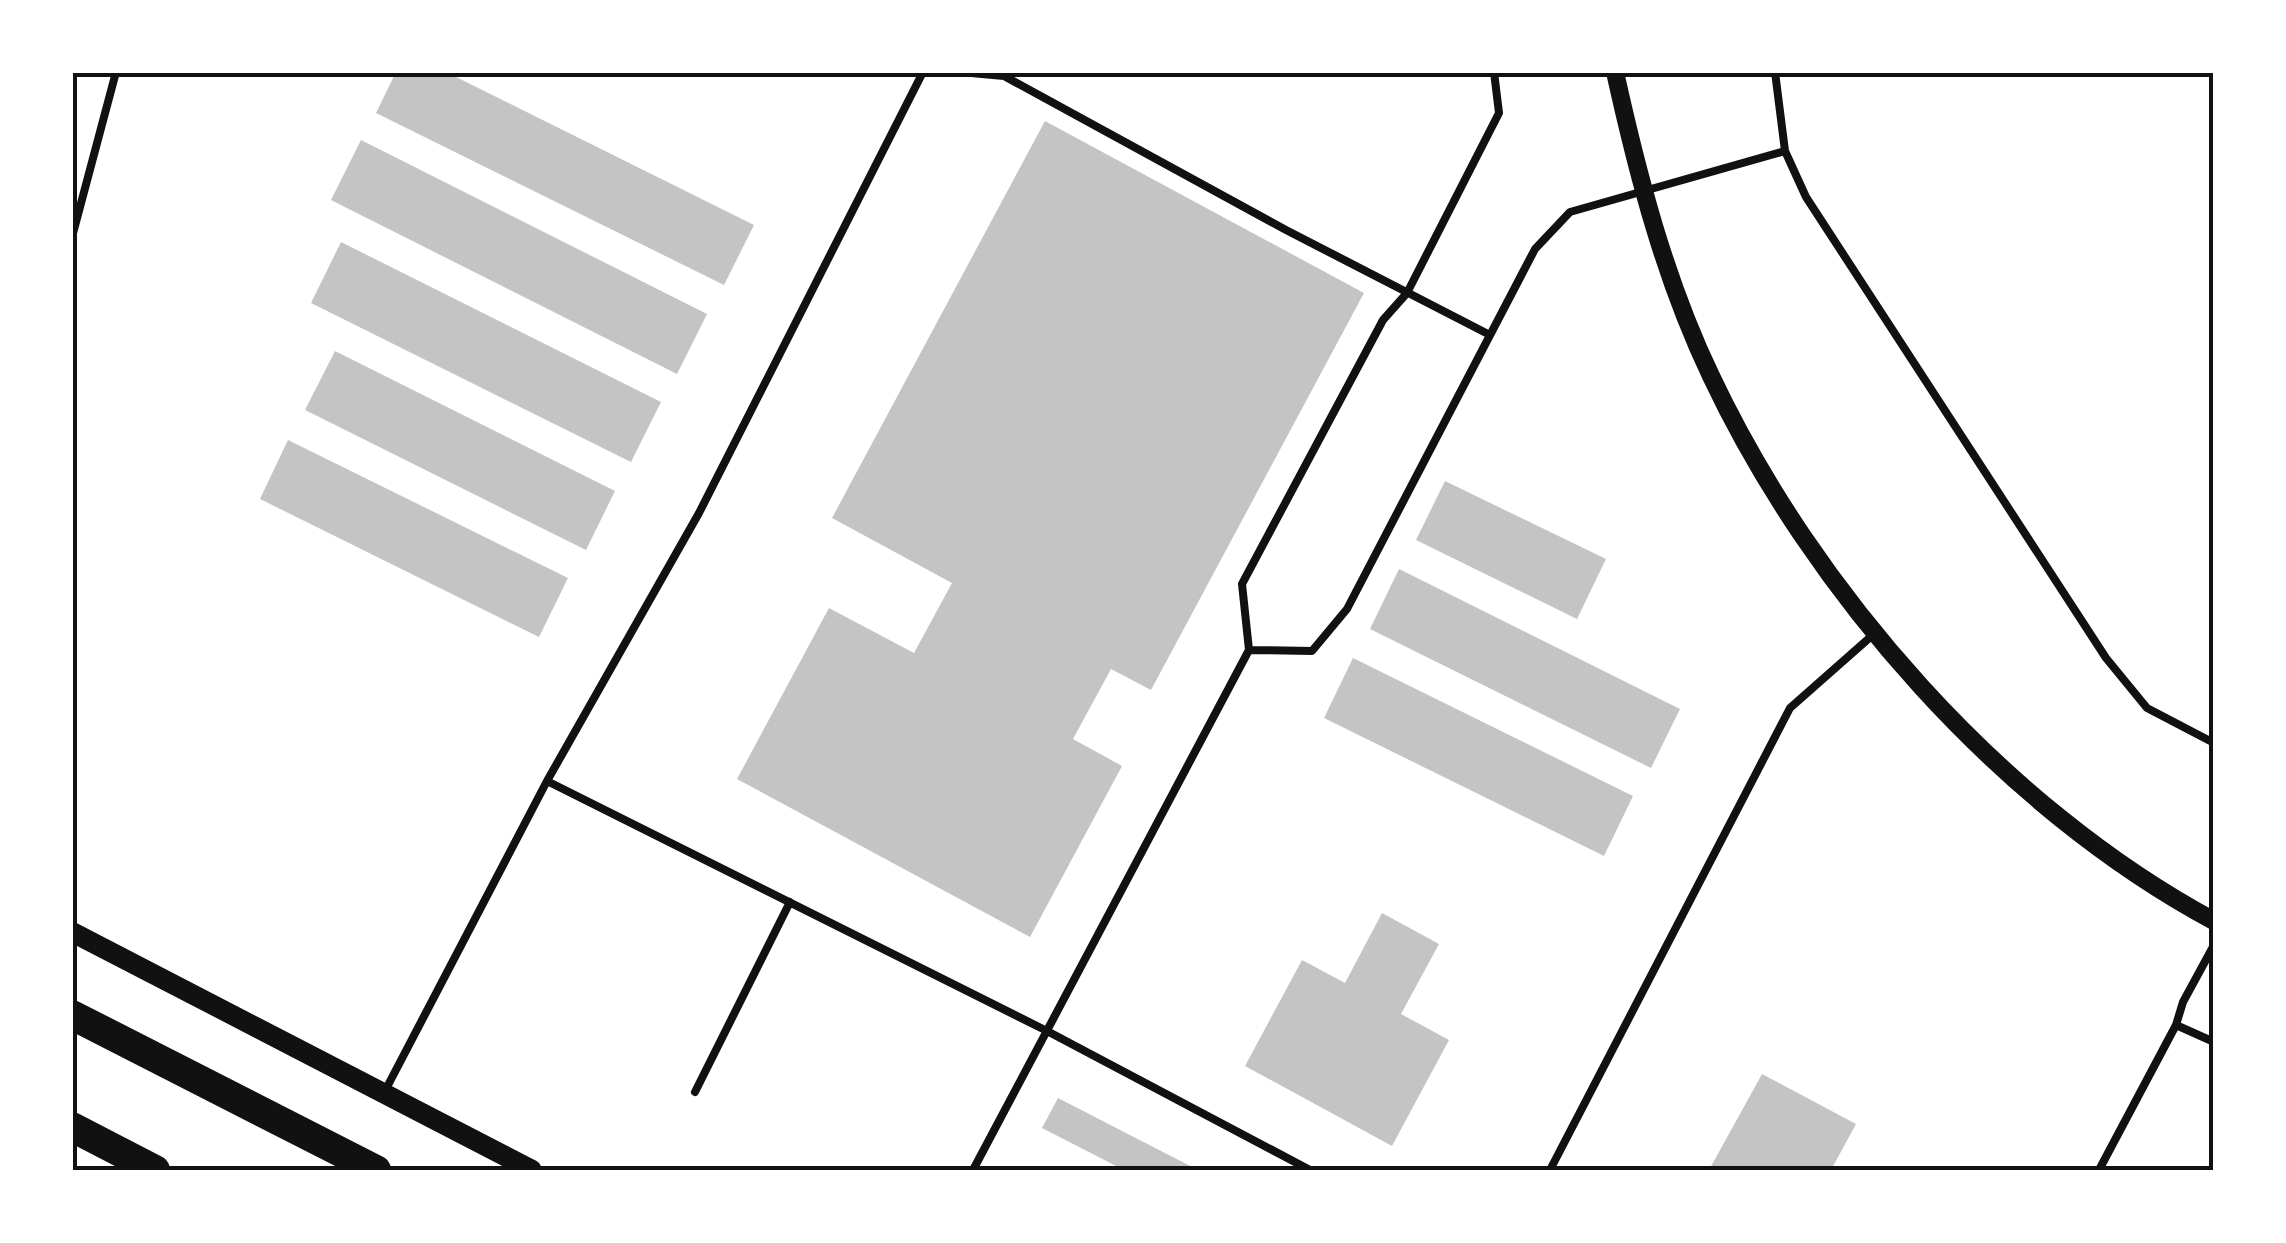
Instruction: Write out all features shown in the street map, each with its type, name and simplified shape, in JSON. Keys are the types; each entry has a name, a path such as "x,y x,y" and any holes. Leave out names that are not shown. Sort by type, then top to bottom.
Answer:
{"highway":[{"path":"72,1015 376,1170"},
{"path":"72,1128 155,1170"}],"main road":[{"path":"72,932 532,1170"}],"street":[{"path":"1615,72 1643,190 1684,310 1720,393 1756,462 1846,598 1962,730 2024,790 2080,836 2214,921"}],"lane":[{"path":"72,237 116,72"},
{"path":"384,1094 547,781 699,513 924,72"},
{"path":"960,72 1005,74 1490,335"},
{"path":"973,1170 1249,650 1242,584 1383,320 1408,293 1499,113 1494,72"},
{"path":"1775,72 1785,150 1806,197 2106,658 2147,708 2214,743"},
{"path":"1249,650 1312,650 1347,609 1535,249 1570,212 1785,150"},
{"path":"1550,1170 1790,708 1875,633"},
{"path":"547,781 1047,1031 1310,1170"},
{"path":"694,1092 790,902"},
{"path":"2100,1170 2214,945"},
{"path":"2176,1025 2214,1042"}],"building":[{"path":"396,72 446,72 754,225 724,285 376,113"},
{"path":"1045,121 1364,293 1151,690 1111,669 1073,739 1122,766 1030,937 737,779 829,608 914,653 952,583 832,518"},
{"path":"361,140 707,314 677,374 331,200"},
{"path":"341,242 661,402 631,462 311,303"},
{"path":"335,351 615,491 586,550 305,410"},
{"path":"288,440 568,578 539,637 260,499"},
{"path":"1445,481 1606,559 1577,619 1416,540"},
{"path":"1399,569 1680,709 1651,768 1370,629"},
{"path":"1353,658 1633,796 1604,856 1324,718"},
{"path":"1382,913 1439,944 1401,1014 1449,1040 1392,1146 1245,1066 1302,960 1345,983"},
{"path":"1762,1074 1856,1124 1831,1170 1709,1170"},
{"path":"1058,1098 1198,1170 1124,1170 1042,1128"}]}
